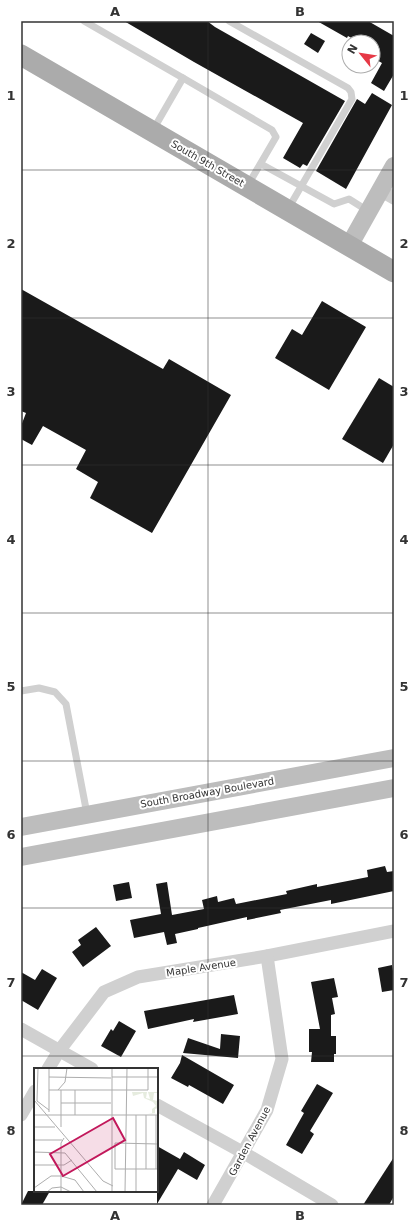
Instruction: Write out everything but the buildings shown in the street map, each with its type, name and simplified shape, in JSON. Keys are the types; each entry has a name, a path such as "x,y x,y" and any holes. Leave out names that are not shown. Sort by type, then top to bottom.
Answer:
{"main road":[{"name":"South 9th Street","path":"21,55 394,272"},
{"path":"349,246 368,211 387,194 394,166"},
{"name":"South Broadway Boulevard","path":"21,827 394,758"},
{"path":"21,857 394,788"}],"street":[{"name":"Maple Avenue","path":"49,1068 59,1051 104,992 138,977 267,956 394,931"},
{"name":"Garden Avenue","path":"213,1205 244,1153 267,1110 282,1059 267,956"},
{"path":"21,1029 90,1068"},
{"path":"21,1115 34,1093"},
{"path":"158,1106 244,1153 332,1205"}],"lane":[{"path":"84,21 272,130 276,137 247,186"},
{"path":"229,21 348,88 351,92 352,99 287,210"},
{"path":"152,131 183,78"},
{"path":"261,164 334,204 349,199 368,211"},
{"path":"21,691 39,688 55,692 66,704 87,815"}]}
